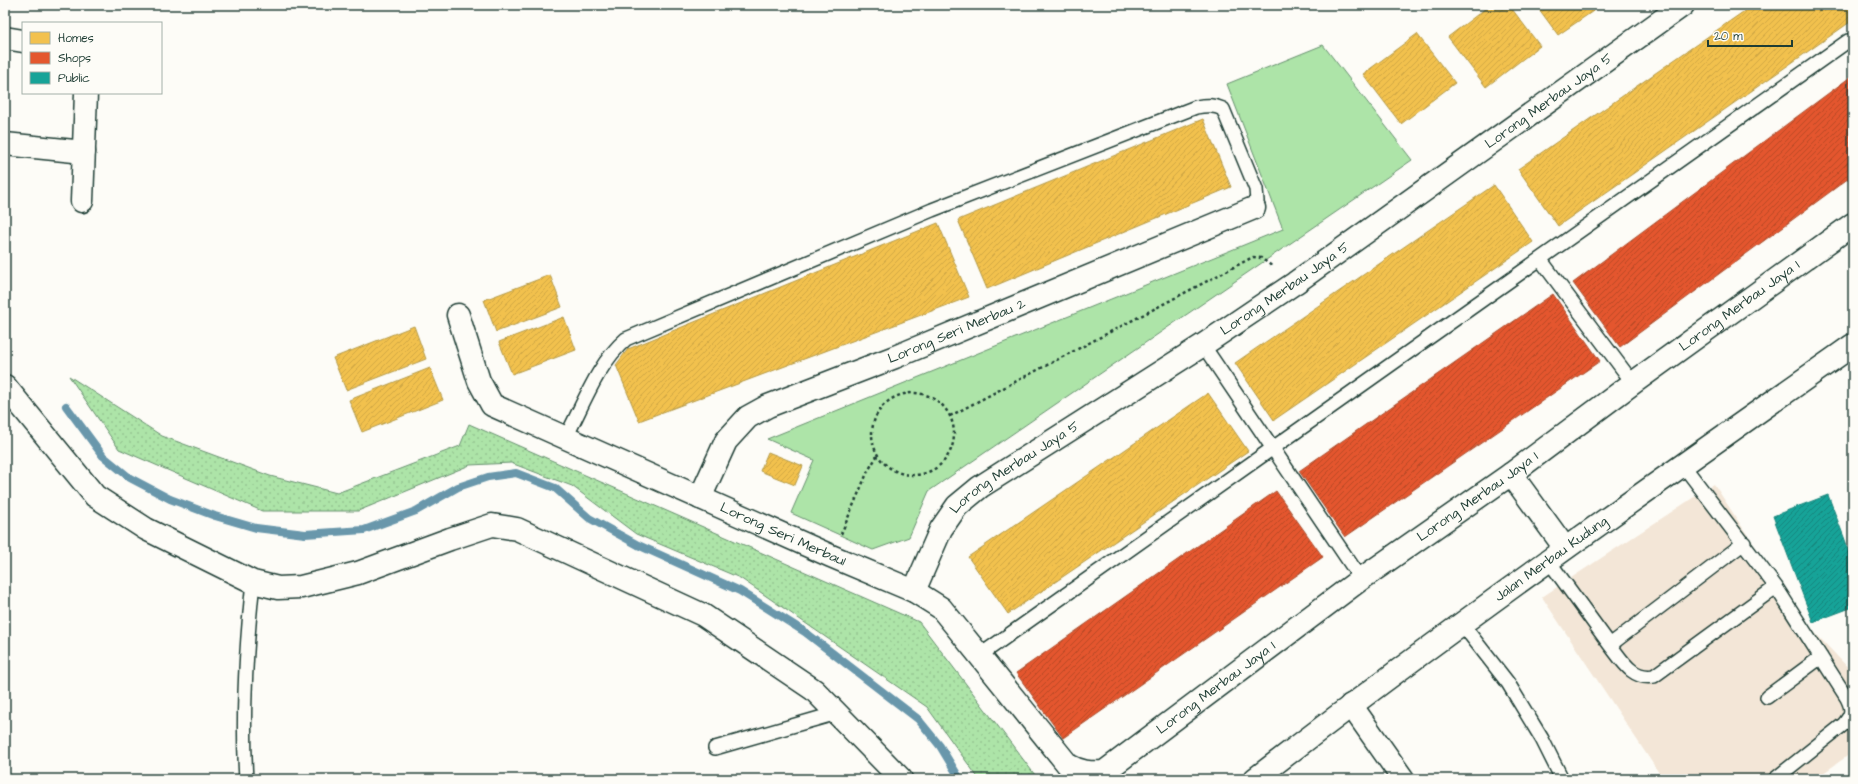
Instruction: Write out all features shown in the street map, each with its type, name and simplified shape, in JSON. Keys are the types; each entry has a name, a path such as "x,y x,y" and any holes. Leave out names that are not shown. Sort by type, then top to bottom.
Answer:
{"street":[{"name":"Lorong Merbau Jaya 5","path":"914,591 941,529 957,506 980,487 1203,345 1295,283 1684,5"},
{"path":"5,38 22,41"},
{"path":"82,201 86,94"},
{"path":"5,144 84,152"},
{"name":"Lorong Seri Merbau 2","path":"700,498 726,441 748,417 1254,208"},
{"name":"Lorong Merbau Jaya 1","path":"1104,772 1361,579 1511,474 1633,383 1853,224"},
{"name":"Lorong Seri Merbau1","path":"458,314 479,381 492,405 831,556 914,591 941,608 1068,765 1078,770 1090,773 1104,772"},
{"name":"Jalan Merbau Kudung","path":"1255,779 1351,705 1556,554 1853,345"},
{"path":"5,386 95,496 146,529 253,582 278,588 301,587 358,573 492,525 517,529 703,615 814,690 901,779"},
{"path":"1511,474 1556,554"},
{"path":"1351,705 1403,779"}],"lane":[{"path":"979,656 1848,41 1853,41"},
{"path":"566,437 606,360 626,339 932,210 1196,107 1207,105 1217,106 1224,109 1256,189 1257,201 1254,208"},
{"path":"1540,259 1633,383"},
{"path":"1203,345 1361,579"},
{"path":"1683,464 1776,587 1821,657 1850,704 1852,710 1851,715 1844,724 1775,779"},
{"path":"1610,645 1744,544"},
{"path":"1556,554 1610,645 1630,671 1646,678 1654,676 1776,587"},
{"path":"246,779 244,748 248,633 253,582"},
{"path":"1462,624 1508,683 1542,739 1562,779"},
{"path":"1767,697 1821,657"},
{"path":"715,748 837,713"}],"path":[{"path":"950,416 1253,256 1261,258 1295,283"},
{"path":"905,394 918,394 931,397 942,405 950,416 954,428 954,440 950,452 943,463 933,471 921,475 908,476 885,466 877,456 872,444 871,431 874,418 882,406 892,398 905,394"},
{"path":"831,556 868,472 877,456"}],"shaded area":[{"path":"1714,484 1803,620 1853,673 1853,752 1815,779 1663,779 1542,597"}],"green space":[{"path":"1323,45 1412,160 929,491 909,537 873,550 791,513 814,460 767,439 1283,229 1227,84"},
{"path":"69,376 162,436 270,476 337,493 460,446 469,424 919,622 1038,779 979,779 927,707 740,578 636,534 572,486 511,463 470,465 358,511 262,511 119,449"}],"building: Homes":[{"path":"1490,5 1509,5 1540,46 1486,87 1448,37"},
{"path":"1536,5 1602,5 1558,35"},
{"path":"1753,5 1853,5 1853,20 1558,226 1518,169"},
{"path":"1417,34 1455,83 1401,124 1363,74"},
{"path":"1203,119 1231,187 987,289 958,220"},
{"path":"1494,185 1533,242 1274,420 1235,363"},
{"path":"938,223 969,297 639,421 616,365 628,349"},
{"path":"550,275 562,307 496,332 484,300"},
{"path":"564,317 576,350 512,374 499,342"},
{"path":"414,326 426,359 346,390 333,358"},
{"path":"430,368 443,400 362,432 349,400"},
{"path":"1208,393 1248,451 1008,614 968,557"},
{"path":"768,452 803,466 795,485 760,471"}],"building: Shops":[{"path":"1853,75 1853,175 1620,347 1573,283"},
{"path":"1553,294 1600,361 1345,537 1299,471"},
{"path":"1276,491 1323,557 1063,738 1016,673"}],"building: Public":[{"path":"1828,495 1853,561 1853,607 1813,622 1773,516"}],"waterway":[{"path":"66,406 103,456 130,478 170,499 215,516 256,528 305,534 364,530 416,511 458,487 488,477 516,473 555,488 589,518 638,545 740,591 805,632 918,719 940,746 960,779"}]}
